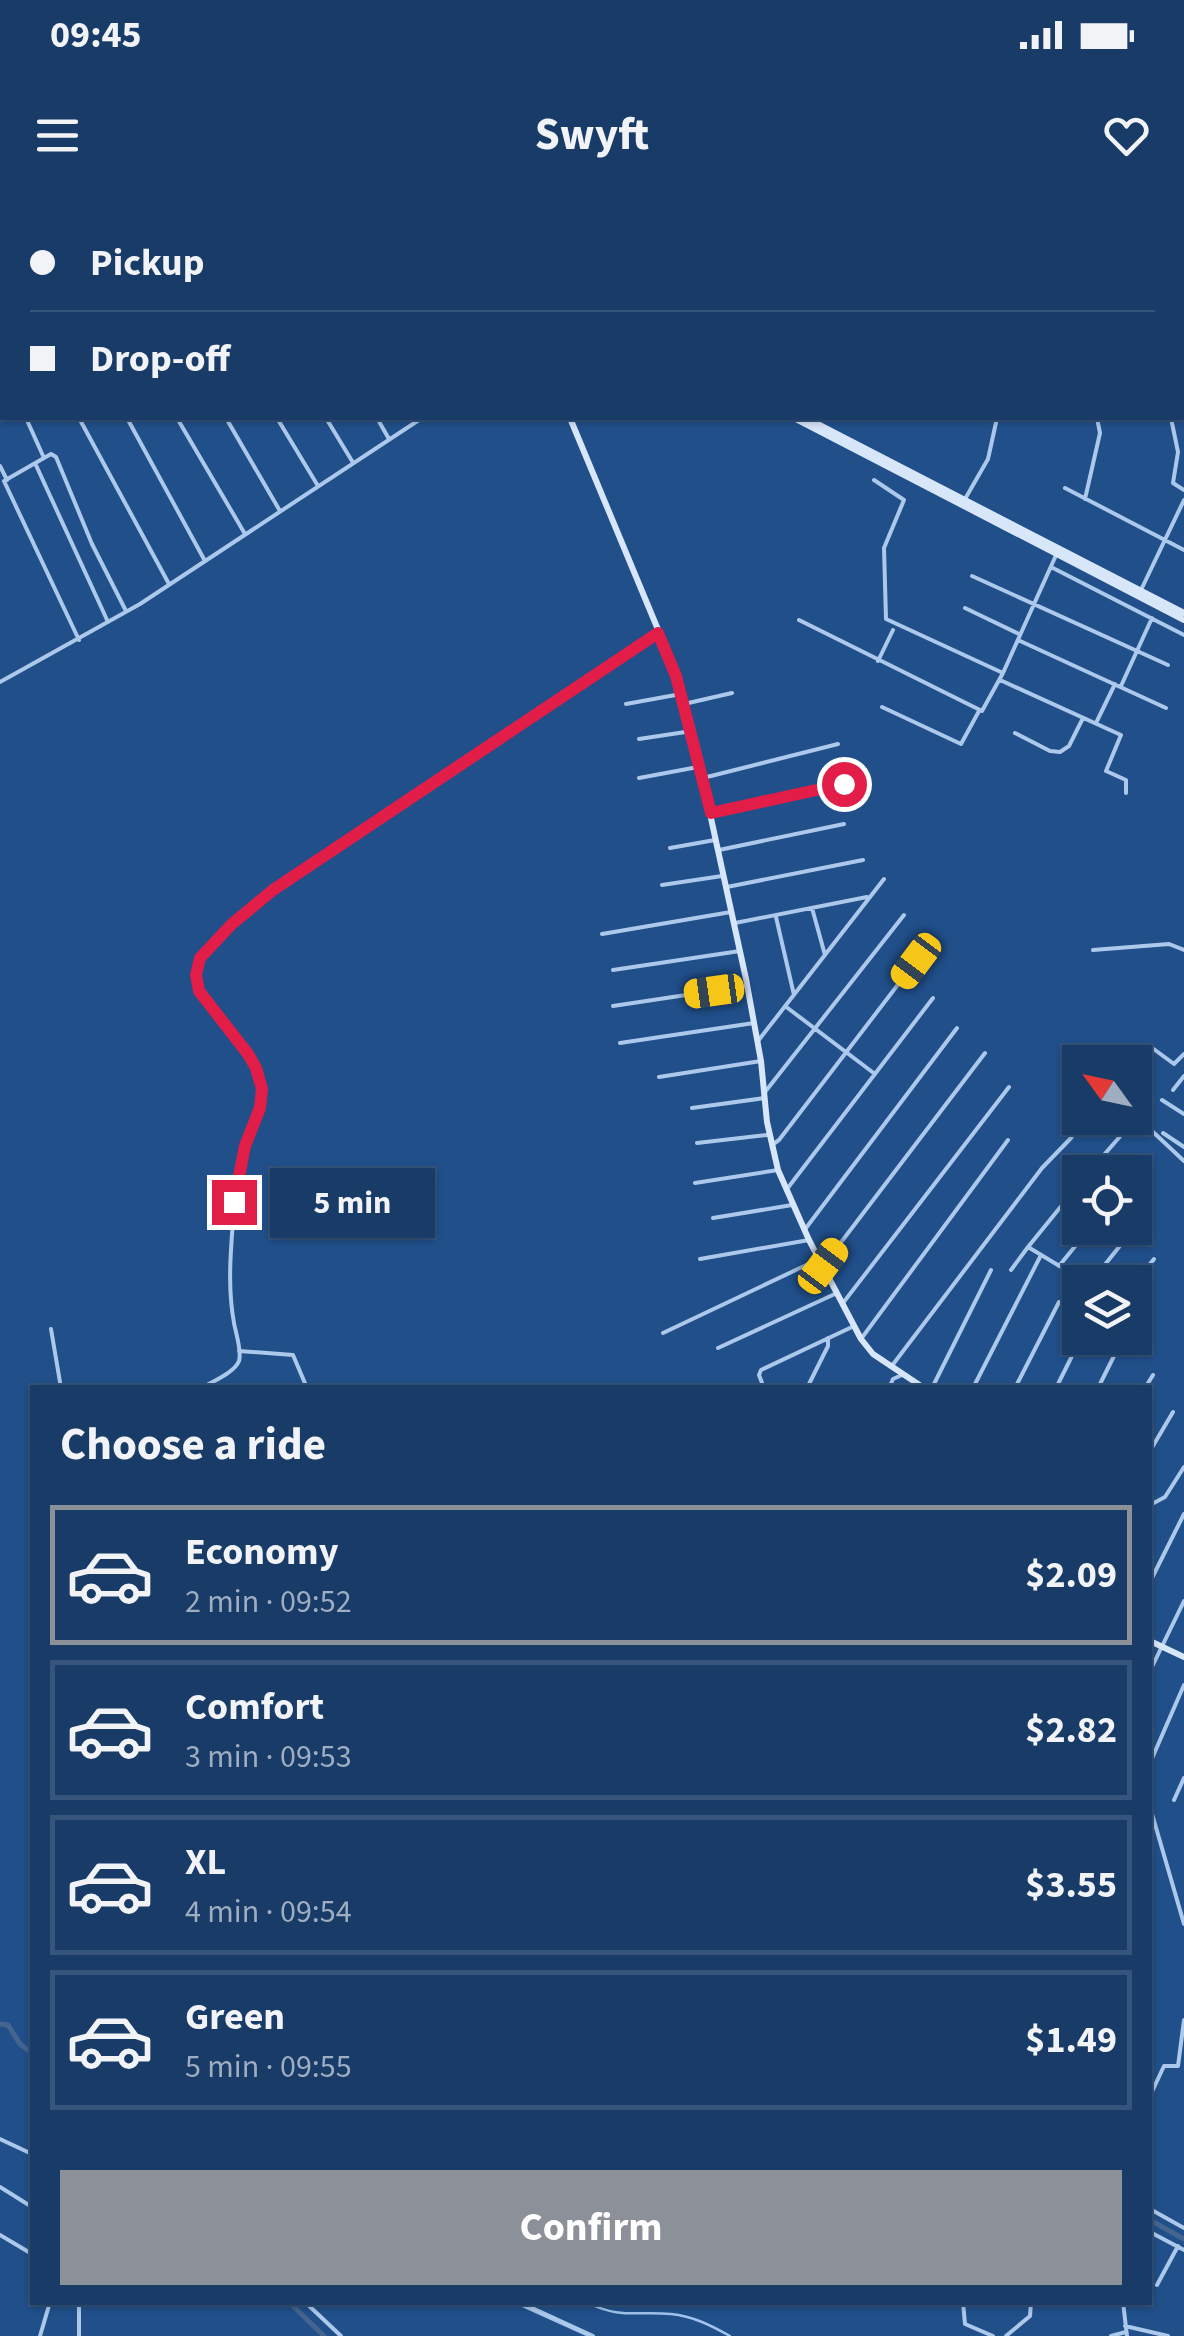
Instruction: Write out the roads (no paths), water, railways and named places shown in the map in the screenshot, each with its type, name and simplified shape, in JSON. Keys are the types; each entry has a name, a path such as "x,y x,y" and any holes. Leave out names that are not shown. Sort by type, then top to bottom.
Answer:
{"street":[{"path":"27,420 44,458"},
{"path":"80,420 169,584"},
{"path":"128,420 205,560"},
{"path":"178,420 245,534"},
{"path":"227,420 280,511"},
{"path":"278,420 318,486"},
{"path":"327,420 353,463"},
{"path":"377,420 389,439"},
{"path":"0,682 126,611 419,420"},
{"path":"571,420 682,694 748,986 778,1170 809,1240 861,1339 873,1354 919,1385"},
{"path":"798,420 1184,616"},
{"path":"810,420 1141,590 1184,616"},
{"path":"964,499 988,459 997,420"},
{"path":"1085,499 1100,433 1097,420"},
{"path":"1171,420 1178,452 1172,483 1184,490"},
{"path":"4,481 44,458 56,456 92,544 126,611"},
{"path":"35,464 108,622"},
{"path":"0,466 79,640"},
{"path":"874,480 904,500 884,548 886,619 1003,674"},
{"path":"1065,488 1184,550"},
{"path":"1141,590 1184,500"},
{"path":"1176,517 1184,521"},
{"path":"882,706 961,744 1000,680 1057,553"},
{"path":"1052,567 1184,634"},
{"path":"972,576 1168,666"},
{"path":"964,608 1166,708"},
{"path":"1096,724 1152,617"},
{"path":"799,620 979,710"},
{"path":"878,660 893,630"},
{"path":"207,1385 234,1368 240,1358 230,1306 234,1202 262,1089 248,1054 199,991 196,975 200,958 273,890 658,633"},
{"path":"1000,680 1121,735 1106,771 1126,780 1126,792"},
{"path":"684,704 732,693"},
{"path":"626,704 682,694"},
{"path":"1015,733 1062,752 1083,718"},
{"path":"640,739 692,731"},
{"path":"703,778 838,744"},
{"path":"639,778 700,766"},
{"path":"711,813 844,784 850,802"},
{"path":"719,850 844,824"},
{"path":"670,848 717,840"},
{"path":"727,887 863,860"},
{"path":"662,886 724,876"},
{"path":"758,1041 884,879"},
{"path":"734,923 871,896"},
{"path":"812,908 825,955"},
{"path":"602,934 732,912"},
{"path":"776,915 794,995"},
{"path":"692,1108 765,1095 904,915"},
{"path":"1093,950 1169,944 1184,950"},
{"path":"613,970 740,950"},
{"path":"772,1145 916,961"},
{"path":"612,1006 748,986"},
{"path":"787,1189 932,998"},
{"path":"784,1006 875,1074"},
{"path":"620,1043 754,1024"},
{"path":"805,1230 957,1028"},
{"path":"1152,1049 1174,1064 1184,1054"},
{"path":"663,1333 821,1263 985,1054"},
{"path":"659,1077 761,1060"},
{"path":"1173,1090 1183,1078"},
{"path":"843,1303 1009,1087"},
{"path":"1162,1100 1184,1114"},
{"path":"1152,1131 1184,1161"},
{"path":"1164,1133 1184,1147"},
{"path":"697,1144 770,1134"},
{"path":"891,1368 1042,1168 1074,1135"},
{"path":"1103,1155 1120,1135"},
{"path":"861,1339 1008,1140"},
{"path":"695,1183 778,1170"},
{"path":"713,1218 794,1204"},
{"path":"1011,1270 1062,1205"},
{"path":"700,1258 809,1240"},
{"path":"1059,1266 1076,1245"},
{"path":"1102,1265 1119,1245"},
{"path":"1028,1247 1062,1268"},
{"path":"975,1385 1041,1256"},
{"path":"1149,1265 1154,1259"},
{"path":"934,1385 991,1270"},
{"path":"718,1348 838,1293"},
{"path":"1016,1385 1058,1302"},
{"path":"763,1385 758,1373 761,1370 855,1326"},
{"path":"51,1329 60,1385"},
{"path":"808,1385 829,1344 828,1338"},
{"path":"239,1351 293,1355 307,1385"},
{"path":"1058,1385 1072,1355"},
{"path":"1100,1385 1114,1355"},
{"path":"890,1385 902,1375"},
{"path":"1147,1385 1153,1375"},
{"path":"1152,1448 1173,1412"},
{"path":"1152,1505 1166,1497 1184,1467"},
{"path":"1152,1578 1184,1514"},
{"path":"1152,1667 1184,1601"},
{"path":"1152,1642 1184,1657"},
{"path":"1152,1757 1184,1685"},
{"path":"1174,1800 1184,1778"},
{"path":"1152,1815 1184,1924"},
{"path":"1152,2092 1164,2066 1181,2066 1184,2020"},
{"path":"0,2152 2,2140 30,2153"},
{"path":"0,2187 30,2205"},
{"path":"1152,2210 1184,2228"},
{"path":"1152,2233 1184,2250"},
{"path":"0,2235 30,2253"},
{"path":"1157,2285 1178,2246"},
{"path":"40,2336 49,2305"},
{"path":"78,2305 79,2336"},
{"path":"308,2305 341,2336"},
{"path":"526,2305 593,2336"},
{"path":"963,2305 965,2324 993,2336"},
{"path":"1006,2336 1030,2316 1032,2305"},
{"path":"1123,2305 1126,2331"},
{"path":"1111,2336 1126,2331 1168,2336"}],"waterway":[{"path":"0,2024 8,2025 30,2052"},
{"path":"1152,2221 1184,2239"},
{"path":"292,2305 324,2336"},
{"path":"521,2305 589,2336"},
{"path":"593,2305 618,2312 687,2317 730,2336"}]}
